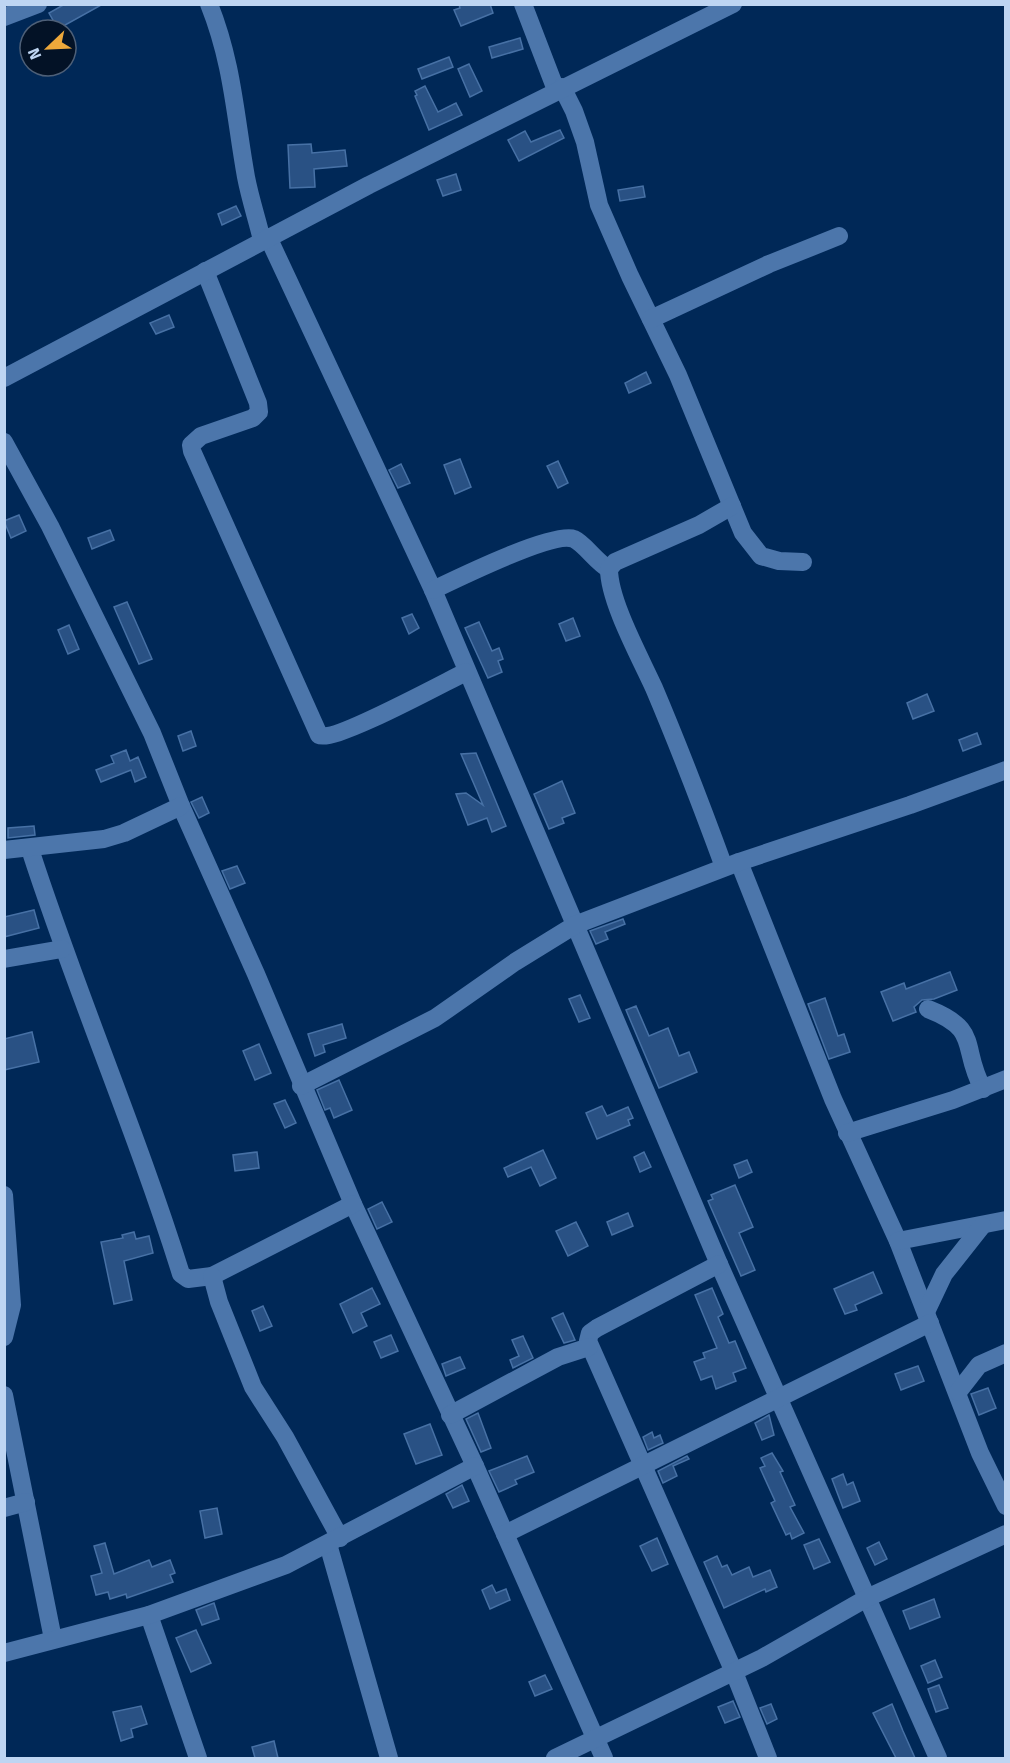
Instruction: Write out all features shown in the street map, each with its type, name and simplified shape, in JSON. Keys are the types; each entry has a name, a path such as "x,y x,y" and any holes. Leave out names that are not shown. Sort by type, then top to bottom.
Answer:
{"street":[{"path":"4,17 38,4"},
{"path":"209,4 221,35 234,85 246,178 265,239 433,590 719,1264 938,1758"},
{"path":"523,4 559,89 574,111 585,142 598,205 678,375 743,533 761,556 778,561 803,562"},
{"path":"4,378 265,239 559,89 734,4"},
{"path":"651,319 770,264 839,237"},
{"path":"205,271 258,403 259,412 252,418 201,436 191,444 192,450 319,735 330,736 367,721 466,672"},
{"path":"4,442 50,526 152,733 180,806 256,974 353,1204 475,1466 604,1758"},
{"path":"732,506 699,525 615,562 609,569 609,580 669,724 847,1133 898,1241 980,1453 1005,1506"},
{"path":"433,590 529,548 561,539 572,538 579,542 591,556 609,569"},
{"path":"302,1086 435,1018 515,962 574,925 731,864 910,805 1005,770"},
{"path":"4,850 30,849 104,839 124,833 180,806"},
{"path":"30,849 62,949 148,1172 181,1274 188,1279 212,1276 353,1204"},
{"path":"4,959 62,949"},
{"path":"928,1010 946,1016 963,1029 974,1070 982,1089"},
{"path":"847,1133 982,1089 1005,1079"},
{"path":"4,1195 12,1305 4,1337"},
{"path":"898,1241 1005,1220"},
{"path":"505,1534 780,1398 928,1318 954,1258 982,1226"},
{"path":"719,1264 597,1328 591,1334 590,1347 734,1672 768,1758"},
{"path":"212,1276 219,1302 253,1387 285,1437 334,1541 384,1758"},
{"path":"450,1415 558,1358 590,1347"},
{"path":"958,1392 979,1365 1005,1353"},
{"path":"4,1395 53,1639"},
{"path":"4,1653 149,1615 286,1565 475,1466"},
{"path":"4,1508 26,1502"},
{"path":"555,1758 734,1672 867,1598 1005,1534"},
{"path":"149,1615 198,1758"}],"building":[{"path":"65,4 103,4 78,18 52,18 49,13"},
{"path":"459,4 490,4 493,13 461,26 454,10 460,8"},
{"path":"520,38 523,49 492,58 489,47"},
{"path":"449,57 453,67 422,79 418,69"},
{"path":"469,64 482,91 470,97 458,69"},
{"path":"425,86 438,112 456,103 462,115 429,130 415,96 417,95 415,91"},
{"path":"560,130 564,138 519,161 508,140 525,131 531,142"},
{"path":"311,144 312,153 345,150 347,166 314,169 315,187 290,188 288,145"},
{"path":"456,174 461,190 443,196 437,180"},
{"path":"643,186 645,197 620,201 618,190"},
{"path":"236,206 241,216 222,225 218,214"},
{"path":"169,315 174,327 156,334 150,323"},
{"path":"646,372 651,383 629,393 625,383"},
{"path":"460,459 471,487 455,494 444,465"},
{"path":"558,461 568,483 558,488 547,466"},
{"path":"401,464 410,483 398,488 389,470"},
{"path":"19,515 26,531 11,538 4,521"},
{"path":"110,530 114,540 92,549 88,538"},
{"path":"127,602 152,659 139,664 114,607"},
{"path":"412,614 419,628 409,634 402,618"},
{"path":"573,618 580,636 566,641 559,624"},
{"path":"479,622 492,651 499,648 503,659 498,661 502,672 488,678 465,628"},
{"path":"69,625 79,649 68,654 58,630"},
{"path":"927,694 934,711 913,719 907,703"},
{"path":"191,731 196,746 183,751 178,736"},
{"path":"977,733 981,744 963,751 959,740"},
{"path":"126,750 130,761 138,757 146,777 135,782 131,770 101,782 96,770 114,763 111,756"},
{"path":"476,753 506,826 492,832 487,818 468,825 456,794 466,793 483,805 461,754"},
{"path":"562,781 575,813 562,818 564,823 549,829 534,794"},
{"path":"202,797 209,813 199,818 191,802"},
{"path":"34,826 35,835 8,838 8,828"},
{"path":"237,866 245,883 230,889 222,871"},
{"path":"34,910 39,928 4,937 4,917"},
{"path":"623,919 625,924 605,932 608,939 596,944 590,931"},
{"path":"950,972 957,990 934,999 922,1000 914,1007 916,1012 893,1021 881,992 904,983 906,989"},
{"path":"580,995 590,1018 579,1022 569,999"},
{"path":"825,998 838,1036 844,1034 850,1052 829,1059 808,1004"},
{"path":"636,1006 649,1036 668,1028 679,1056 689,1052 697,1072 659,1088 626,1010"},
{"path":"342,1024 346,1038 323,1045 325,1052 315,1056 308,1034"},
{"path":"32,1032 39,1062 4,1070 4,1039"},
{"path":"259,1044 271,1073 255,1080 243,1051"},
{"path":"339,1080 352,1110 334,1118 330,1108 325,1110 317,1090"},
{"path":"285,1100 296,1123 285,1128 274,1104"},
{"path":"602,1106 607,1116 628,1107 633,1118 628,1120 630,1125 597,1139 586,1113"},
{"path":"543,1150 556,1178 540,1186 531,1167 508,1177 504,1168"},
{"path":"257,1152 259,1168 235,1171 233,1155"},
{"path":"644,1152 651,1167 640,1172 634,1157"},
{"path":"747,1160 752,1172 739,1178 734,1165"},
{"path":"735,1185 753,1227 739,1233 755,1270 741,1276 708,1201 713,1199 711,1195"},
{"path":"382,1202 392,1222 377,1229 368,1209"},
{"path":"628,1213 633,1226 612,1235 607,1222"},
{"path":"576,1222 588,1246 568,1256 556,1231"},
{"path":"134,1232 136,1239 149,1236 153,1253 124,1261 132,1300 114,1304 101,1242 123,1238 122,1235"},
{"path":"873,1272 882,1293 855,1305 857,1310 845,1314 834,1289"},
{"path":"372,1288 380,1304 361,1313 367,1326 353,1333 340,1304"},
{"path":"712,1288 723,1314 718,1317 729,1343 735,1341 746,1368 733,1373 736,1381 716,1389 712,1376 701,1380 694,1362 705,1358 703,1353 717,1348 695,1295"},
{"path":"263,1306 272,1326 260,1331 252,1311"},
{"path":"563,1313 575,1340 564,1343 552,1318"},
{"path":"391,1335 398,1351 381,1358 374,1342"},
{"path":"523,1336 533,1358 513,1368 510,1360 519,1356 512,1340"},
{"path":"460,1357 465,1368 446,1376 442,1364"},
{"path":"918,1366 924,1381 901,1390 895,1374"},
{"path":"988,1388 996,1408 979,1415 971,1394"},
{"path":"478,1413 491,1448 481,1452 466,1419"},
{"path":"769,1415 774,1435 762,1440 755,1423"},
{"path":"430,1424 442,1455 416,1464 404,1434"},
{"path":"652,1432 654,1438 660,1435 663,1443 648,1450 643,1437"},
{"path":"772,1453 783,1471 780,1472 795,1505 790,1507 804,1533 792,1539 790,1533 786,1535 771,1503 775,1501 760,1468 765,1466 761,1458"},
{"path":"527,1456 534,1472 515,1480 517,1484 499,1492 489,1471"},
{"path":"687,1456 689,1459 673,1466 677,1476 663,1483 658,1471"},
{"path":"843,1474 847,1485 853,1482 860,1501 843,1508 832,1479"},
{"path":"462,1485 469,1501 453,1508 446,1494"},
{"path":"217,1508 222,1534 205,1538 200,1511"},
{"path":"657,1538 668,1564 652,1571 640,1546"},
{"path":"819,1539 830,1562 814,1569 804,1545"},
{"path":"879,1542 887,1559 875,1565 867,1548"},
{"path":"105,1543 114,1574 149,1560 152,1567 170,1560 175,1573 170,1575 173,1582 127,1598 126,1594 110,1599 108,1592 96,1595 91,1576 102,1573 94,1546"},
{"path":"717,1556 722,1567 727,1565 732,1575 749,1567 753,1577 770,1570 777,1587 766,1592 765,1589 724,1608 704,1562"},
{"path":"492,1585 496,1593 506,1589 510,1600 490,1609 482,1590"},
{"path":"934,1599 940,1617 910,1629 903,1611"},
{"path":"214,1603 219,1619 202,1625 196,1610"},
{"path":"196,1630 211,1663 191,1672 176,1638"},
{"path":"935,1660 942,1677 928,1683 921,1666"},
{"path":"545,1675 552,1689 535,1696 529,1682"},
{"path":"939,1685 948,1708 936,1712 928,1689"},
{"path":"733,1701 740,1717 725,1723 718,1707"},
{"path":"771,1704 777,1719 767,1724 760,1708"},
{"path":"892,1704 915,1758 896,1758 873,1713"},
{"path":"141,1706 147,1724 131,1729 133,1737 121,1741 113,1712"},
{"path":"274,1741 278,1758 255,1758 252,1747"}]}
